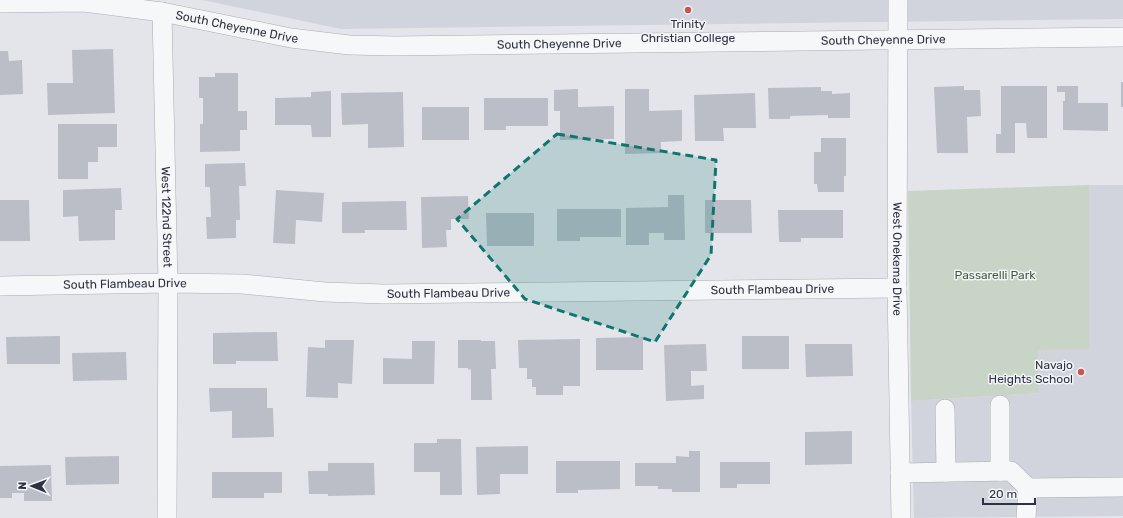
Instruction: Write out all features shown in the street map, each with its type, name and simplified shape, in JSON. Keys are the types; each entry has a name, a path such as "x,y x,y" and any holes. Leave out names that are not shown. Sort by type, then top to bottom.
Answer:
{"street":[{"name":"West Onekema Drive","path":"898,0 897,288 901,518"},
{"name":"South Cheyenne Drive","path":"0,3 84,2 162,12 291,38 357,45 402,46 1123,37"},
{"name":"West 122nd Street","path":"162,12 168,283 167,518"},
{"name":"South Flambeau Drive","path":"0,286 168,283 242,284 324,292 384,294 897,288"},
{"path":"1000,405 1000,471"},
{"path":"945,409 946,472"},
{"path":"900,473 1011,471 1028,488 1123,487"},
{"path":"1026,518 1028,488"}],"highlighted area":[{"path":"557,134 716,160 711,255 655,342 525,299 457,219"}],"shaded area":[{"name":"Trinity Christian College","path":"202,0 1123,0 1123,19 341,29"},
{"name":"Navajo Heights School","path":"1089,185 1123,185 1123,516 914,518 911,401 1039,393 1038,350 1089,348"}],"green space":[{"name":"Passarelli Park","path":"1089,185 1089,349 1038,350 1039,393 911,401 908,191"}],"building":[{"path":"113,49 115,113 48,115 47,83 73,83 72,50"},
{"path":"0,51 8,51 9,61 22,60 23,94 0,95"},
{"path":"215,73 238,73 238,111 247,111 247,130 240,130 240,151 200,152 200,124 203,124 203,98 199,98 199,77 215,77"},
{"path":"1121,82 1123,82 1123,107 1121,107"},
{"path":"964,86 964,90 980,90 981,116 967,117 968,153 937,153 934,87"},
{"path":"1001,86 1047,86 1047,138 1027,138 1026,123 1015,123 1015,153 996,153 996,134 1001,134"},
{"path":"1057,86 1078,86 1078,103 1108,103 1108,131 1063,130 1063,101 1065,101 1065,92 1057,92"},
{"path":"821,87 821,91 832,91 832,94 850,93 850,118 828,118 828,115 790,116 790,119 769,119 768,88"},
{"path":"578,89 578,107 614,106 614,139 560,140 560,111 554,111 554,90"},
{"path":"625,89 649,89 649,111 682,110 682,141 661,142 661,153 625,154"},
{"path":"331,91 331,137 312,137 311,125 275,125 275,98 311,97 311,92"},
{"path":"403,92 404,147 368,148 368,124 342,125 341,93"},
{"path":"755,93 756,128 723,128 724,141 695,141 694,95"},
{"path":"484,98 548,98 548,126 506,126 506,130 484,130"},
{"path":"422,107 469,107 469,140 422,140"},
{"path":"58,124 117,124 117,147 98,147 98,162 88,162 88,179 58,179"},
{"path":"821,138 846,138 846,176 844,176 844,192 818,192 817,184 814,184 814,152 821,152"},
{"path":"245,163 246,186 239,186 240,220 236,220 236,238 207,239 206,217 211,217 210,187 205,187 205,164"},
{"path":"121,188 122,210 115,210 115,240 79,241 78,216 63,217 63,190"},
{"path":"276,190 324,193 322,222 296,220 295,244 273,243"},
{"path":"668,195 684,195 685,240 664,240 664,233 649,233 649,245 626,245 626,208 668,207"},
{"path":"468,196 469,219 451,219 451,230 446,230 447,247 422,248 421,197"},
{"path":"0,200 29,200 30,241 0,241"},
{"path":"705,200 751,200 752,233 705,233"},
{"path":"406,201 407,230 365,230 365,233 342,233 342,202"},
{"path":"557,209 621,209 621,237 580,237 580,241 557,241"},
{"path":"778,210 843,210 843,238 801,238 801,242 779,242"},
{"path":"486,213 534,213 534,246 487,246"},
{"path":"277,332 278,361 236,361 236,364 213,364 213,333"},
{"path":"60,336 60,364 7,364 6,337"},
{"path":"742,336 789,336 789,369 742,369"},
{"path":"643,337 643,370 596,370 596,338"},
{"path":"580,339 580,386 563,386 563,395 536,395 536,387 532,387 532,379 527,379 527,368 519,368 518,340"},
{"path":"325,340 354,340 352,384 338,383 338,398 306,397 308,347 325,348"},
{"path":"458,340 495,341 496,369 491,369 492,400 471,400 471,369 468,370 468,368 458,368"},
{"path":"412,341 435,341 434,384 383,384 383,358 412,359"},
{"path":"706,344 707,371 691,371 691,386 704,385 704,399 666,401 664,345"},
{"path":"805,344 852,344 853,376 806,377"},
{"path":"126,352 127,380 73,381 72,353"},
{"path":"209,388 267,388 267,408 273,408 274,437 232,438 232,411 210,412"},
{"path":"852,431 852,464 805,465 805,432"},
{"path":"437,439 461,439 462,495 440,495 440,472 414,472 414,443 437,443"},
{"path":"528,446 528,474 500,474 500,494 477,495 476,447"},
{"path":"689,451 700,451 700,492 672,492 672,489 658,489 658,486 635,486 635,463 676,463 676,456 689,457"},
{"path":"119,456 119,484 66,485 65,457"},
{"path":"556,461 620,461 620,489 578,490 578,493 556,493"},
{"path":"720,462 770,462 770,484 737,484 737,488 720,488"},
{"path":"328,463 374,463 375,495 328,496 328,494 309,494 308,471 328,471"},
{"path":"51,465 52,501 24,501 24,493 12,493 12,498 0,498 0,466"},
{"path":"212,472 282,472 282,493 264,493 264,498 212,498"}],"place":[{"name":"Trinity Christian College","path":"688,10"},
{"name":"Navajo Heights School","path":"1081,372"}]}
